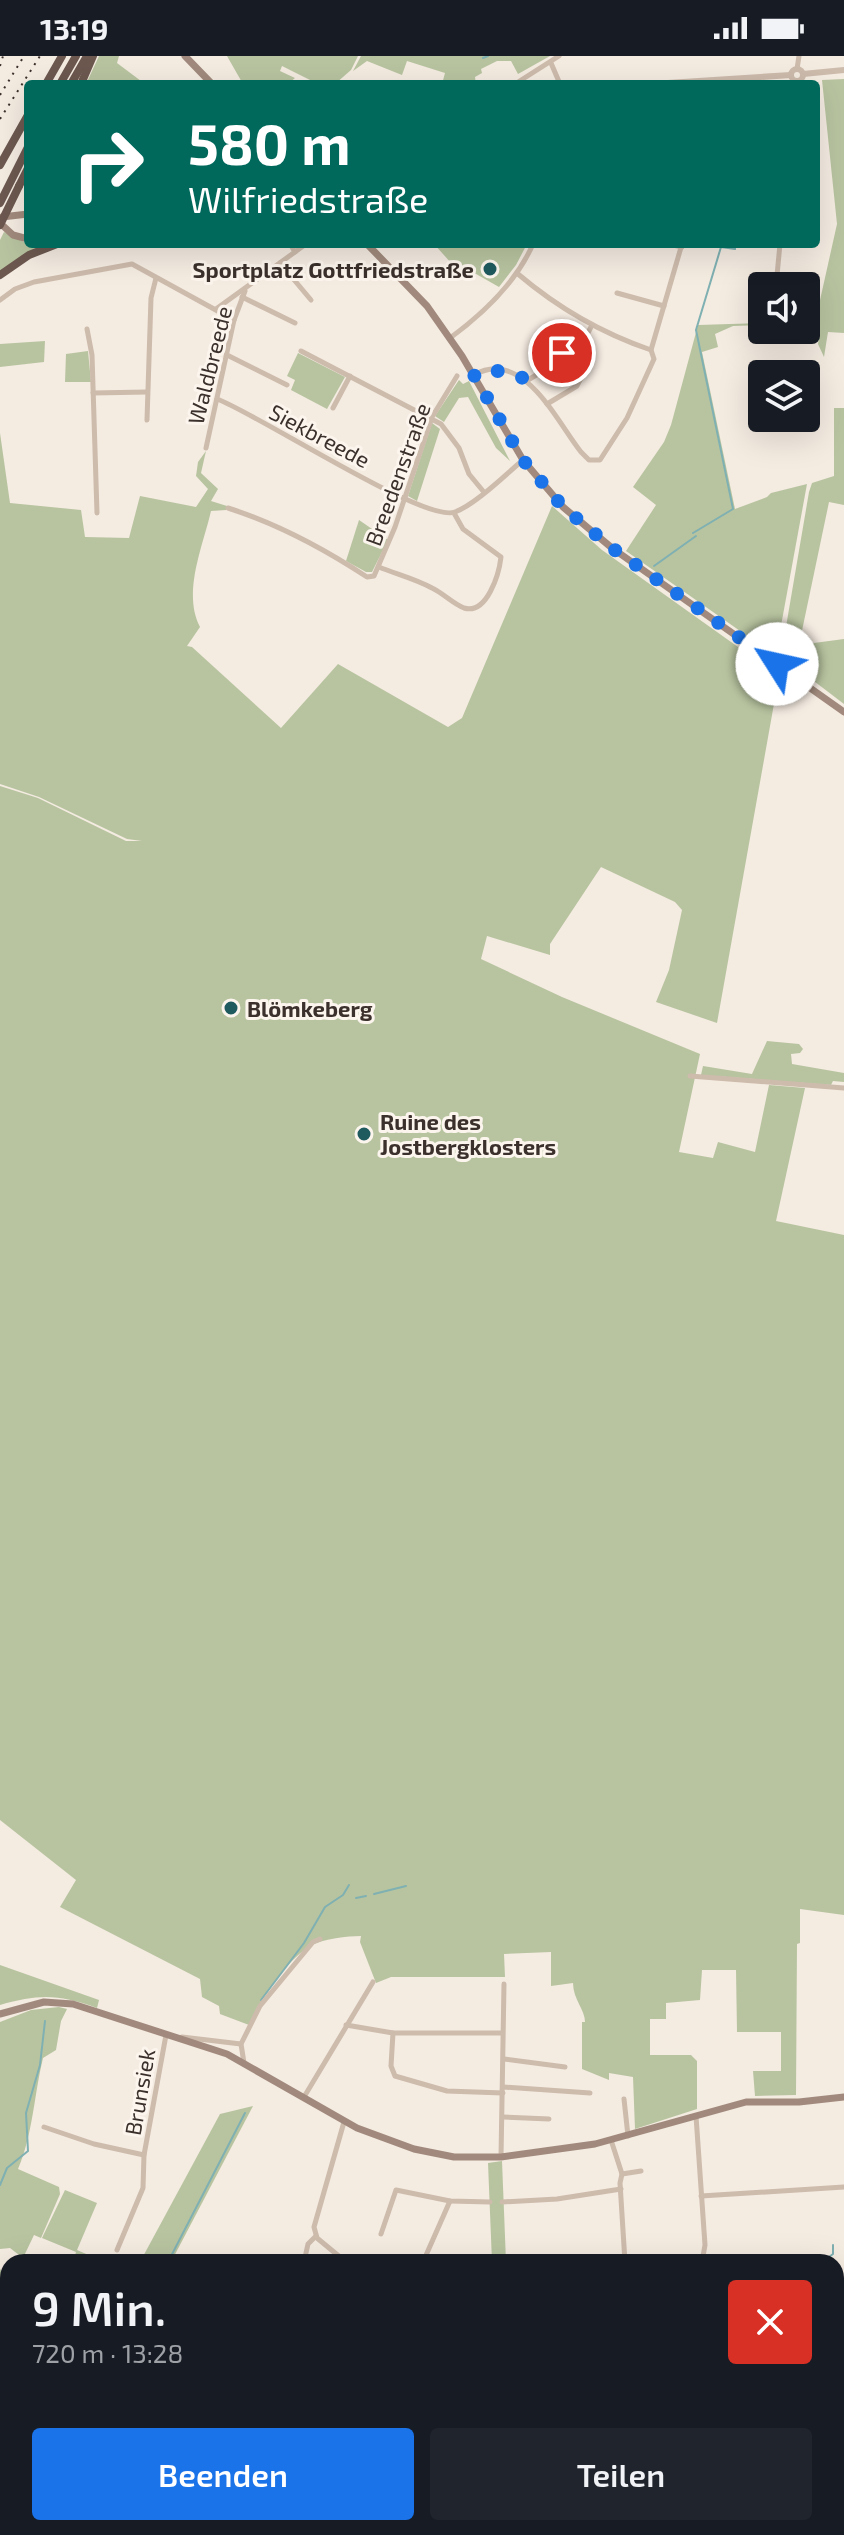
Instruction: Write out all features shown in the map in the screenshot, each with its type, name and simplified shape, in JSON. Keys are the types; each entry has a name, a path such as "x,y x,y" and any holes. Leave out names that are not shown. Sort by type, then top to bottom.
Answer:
{"highway":[{"path":"48,80 62,56"},
{"path":"62,80 76,56"},
{"path":"73,80 87,56"},
{"path":"83,80 93,56"},
{"path":"0,165 24,122"},
{"path":"0,222 24,158"},
{"path":"0,203 24,173"},
{"path":"0,275 29,255 47,248"}],"main road":[{"path":"185,56 208,80"},
{"path":"24,215 0,222 13,235 24,238"},
{"path":"371,248 410,287 450,338 523,460 563,507 612,548 844,712"},
{"path":"0,2014 35,2003 63,2003 221,2052 344,2122 424,2152 454,2157 501,2157 611,2140 746,2102 813,2102 844,2097"}],"street":[{"path":"522,80 559,56"},
{"path":"794,80 800,71 799,56"},
{"path":"551,63 558,80"},
{"path":"800,71 844,70"},
{"path":"292,248 295,252"},
{"name":"Waldbreede","path":"216,309 244,294 300,248"},
{"path":"450,338 497,299 518,274 531,248"},
{"path":"474,375 496,371 528,380 581,452 589,460 600,460 635,404 654,359 651,350 681,248"},
{"path":"777,272 780,248"},
{"path":"280,263 311,300"},
{"path":"0,300 15,289 34,282 132,264 234,320"},
{"path":"518,274 554,303 592,325 651,350"},
{"path":"147,420 151,298 156,278"},
{"path":"617,293 664,306"},
{"path":"244,294 295,323"},
{"name":"Waldbreede","path":"206,448 234,320 244,294"},
{"path":"576,356 592,325"},
{"path":"87,329 93,393 97,513"},
{"path":"301,351 432,417 455,441 469,474 483,491"},
{"path":"528,380 551,366 564,352 587,363 579,383 547,404"},
{"path":"227,355 287,385"},
{"path":"333,408 350,376"},
{"name":"Breedenstraße","path":"454,513 463,529 501,557 487,595 481,604 468,609 431,587 379,567 432,417 457,376"},
{"path":"93,393 147,392"},
{"name":"Siekbreede","path":"217,399 404,499 441,513 454,513"},
{"path":"454,513 523,460"},
{"path":"228,508 277,525 367,577 374,576 379,567"},
{"path":"690,1076 844,1088"},
{"path":"244,2063 241,2044 263,2000 313,1942 320,1939"},
{"path":"304,2097 373,1982"},
{"path":"501,2157 504,1984"},
{"path":"346,2025 393,2033 502,2033"},
{"path":"393,2033 391,2066 395,2076 447,2091 590,2093"},
{"name":"Brunsiek","path":"117,2250 143,2188 144,2155 166,2035"},
{"path":"179,2039 185,2037 241,2044"},
{"path":"504,2059 565,2067"},
{"path":"624,2099 628,2136"},
{"path":"696,2114 703,2254"},
{"path":"503,2117 549,2119"},
{"path":"337,2254 316,2236 314,2223 344,2122"},
{"name":"Brunsiek","path":"44,2127 94,2144 144,2155"},
{"path":"611,2140 622,2174 625,2254"},
{"path":"622,2174 641,2171"},
{"path":"701,2196 844,2187"},
{"path":"502,2202 557,2199 621,2189"},
{"path":"381,2234 396,2190 450,2201 490,2202"},
{"path":"427,2254 450,2201"},
{"path":"306,2254 308,2244 316,2236"}],"green space":[{"path":"99,56 119,56 117,63 140,80 88,80"},
{"path":"227,56 358,56 351,70 340,80 310,80 282,66 280,71 295,78 241,80"},
{"path":"361,56 550,56 518,74 511,61 497,61 481,69 482,73 475,80 443,80 445,73 407,61 402,75 367,61 353,71"},
{"path":"844,79 844,333 828,332 824,357 818,344 820,300 837,224 822,80"},
{"path":"4,232 24,242 24,248 40,248 0,272 0,240"},
{"name":"Sportplatz Gottfriedstraße","path":"438,248 525,248 499,287 455,262 452,264"},
{"path":"748,323 715,334 718,347 702,352 735,509 771,493 807,484 776,653 773,654 626,551 656,505 633,487 664,442 671,425 698,325"},
{"path":"45,341 44,362 0,367 0,344"},
{"path":"88,351 91,382 65,382 66,354"},
{"path":"298,353 345,377 327,409 291,390 295,380 287,376"},
{"path":"459,380 463,384 469,381 510,461 496,448 468,397 459,398 444,422 435,416"},
{"path":"834,408 844,408 844,505 829,502 799,645 844,639 844,704 781,656 809,492 812,483 834,476"},
{"path":"432,423 440,429 417,501 408,496"},
{"path":"0,433 10,503 81,510 85,537 129,538 140,496 196,507 208,489 196,476 198,462 206,451 201,473 218,489 211,501 227,506 226,510 211,511 193,585 195,614 200,627 187,646 192,647 281,728 338,664 448,727 462,718 552,506 602,550 769,669 766,685 777,687 717,1023 656,1002 669,970 682,910 675,902 601,867 550,944 550,955 487,936 481,959 562,997 700,1054 679,1152 713,1158 718,1142 755,1152 769,1085 805,1088 776,1221 844,1235 844,1915 800,1909 796,2095 755,2096 753,2071 781,2071 781,2032 737,2032 736,1970 702,1970 700,2000 666,2003 666,2019 650,2019 650,2055 691,2055 697,2061 697,2109 635,2129 633,2077 609,2073 609,2080 582,2069 584,2018 573,1983 551,1986 551,1952 504,1954 505,1977 391,1977 376,1983 360,1942 361,1936 329,1940 312,1945 293,1960 267,1992 249,2025 220,2014 219,2006 202,1997 200,1979 60,1907 76,1880 0,1820 0,786 38,798 126,841 142,841 127,839 39,797 0,784"},
{"path":"359,520 388,540 372,572 346,561"},
{"path":"767,1041 799,1044 803,1049 800,1053 791,1054 792,1064 844,1073 844,1082 833,1081 831,1085 701,1075 703,1066 752,1074"},
{"path":"0,1965 99,2000 97,2008 48,1997 0,2005"},
{"path":"67,2009 61,2021 56,2050 43,2058 30,2128 18,2169 59,2187 60,2194 41,2238 34,2235 25,2254 18,2254 10,2248 0,2249 0,2022 31,2010"},
{"path":"253,2106 175,2254 144,2254 220,2114"},
{"path":"502,2161 506,2254 492,2254 488,2163"},
{"path":"65,2190 97,2203 77,2250 86,2254 75,2254 42,2238"}],"waterway":[{"path":"483,58 488,56"},
{"path":"693,533 733,509 696,330 721,248"},
{"path":"728,248 735,248"},
{"path":"654,566 696,536"},
{"path":"261,2000 304,1943 325,1907 343,1895 349,1885"},
{"path":"374,1894 406,1886"},
{"path":"356,1898 366,1896"},
{"path":"0,2185 7,2168 28,2151 26,2113 40,2065 45,2021"},
{"path":"172,2254 245,2113"},
{"path":"833,2245 833,2254"}],"railway":[{"path":"0,66 3,56"},
{"path":"0,95 24,56"},
{"path":"25,80 40,56"},
{"path":"0,119 24,81"}],"place":[{"name":"Sportplatz Gottfriedstraße","path":"490,269"},
{"name":"Blömkeberg","path":"231,1008"},
{"name":"Ruine des Jostbergklosters","path":"364,1134"}],"route":[{"path":"562,353 551,366 528,380 496,371 474,375 523,460 547,491 575,519 777,664"}]}
